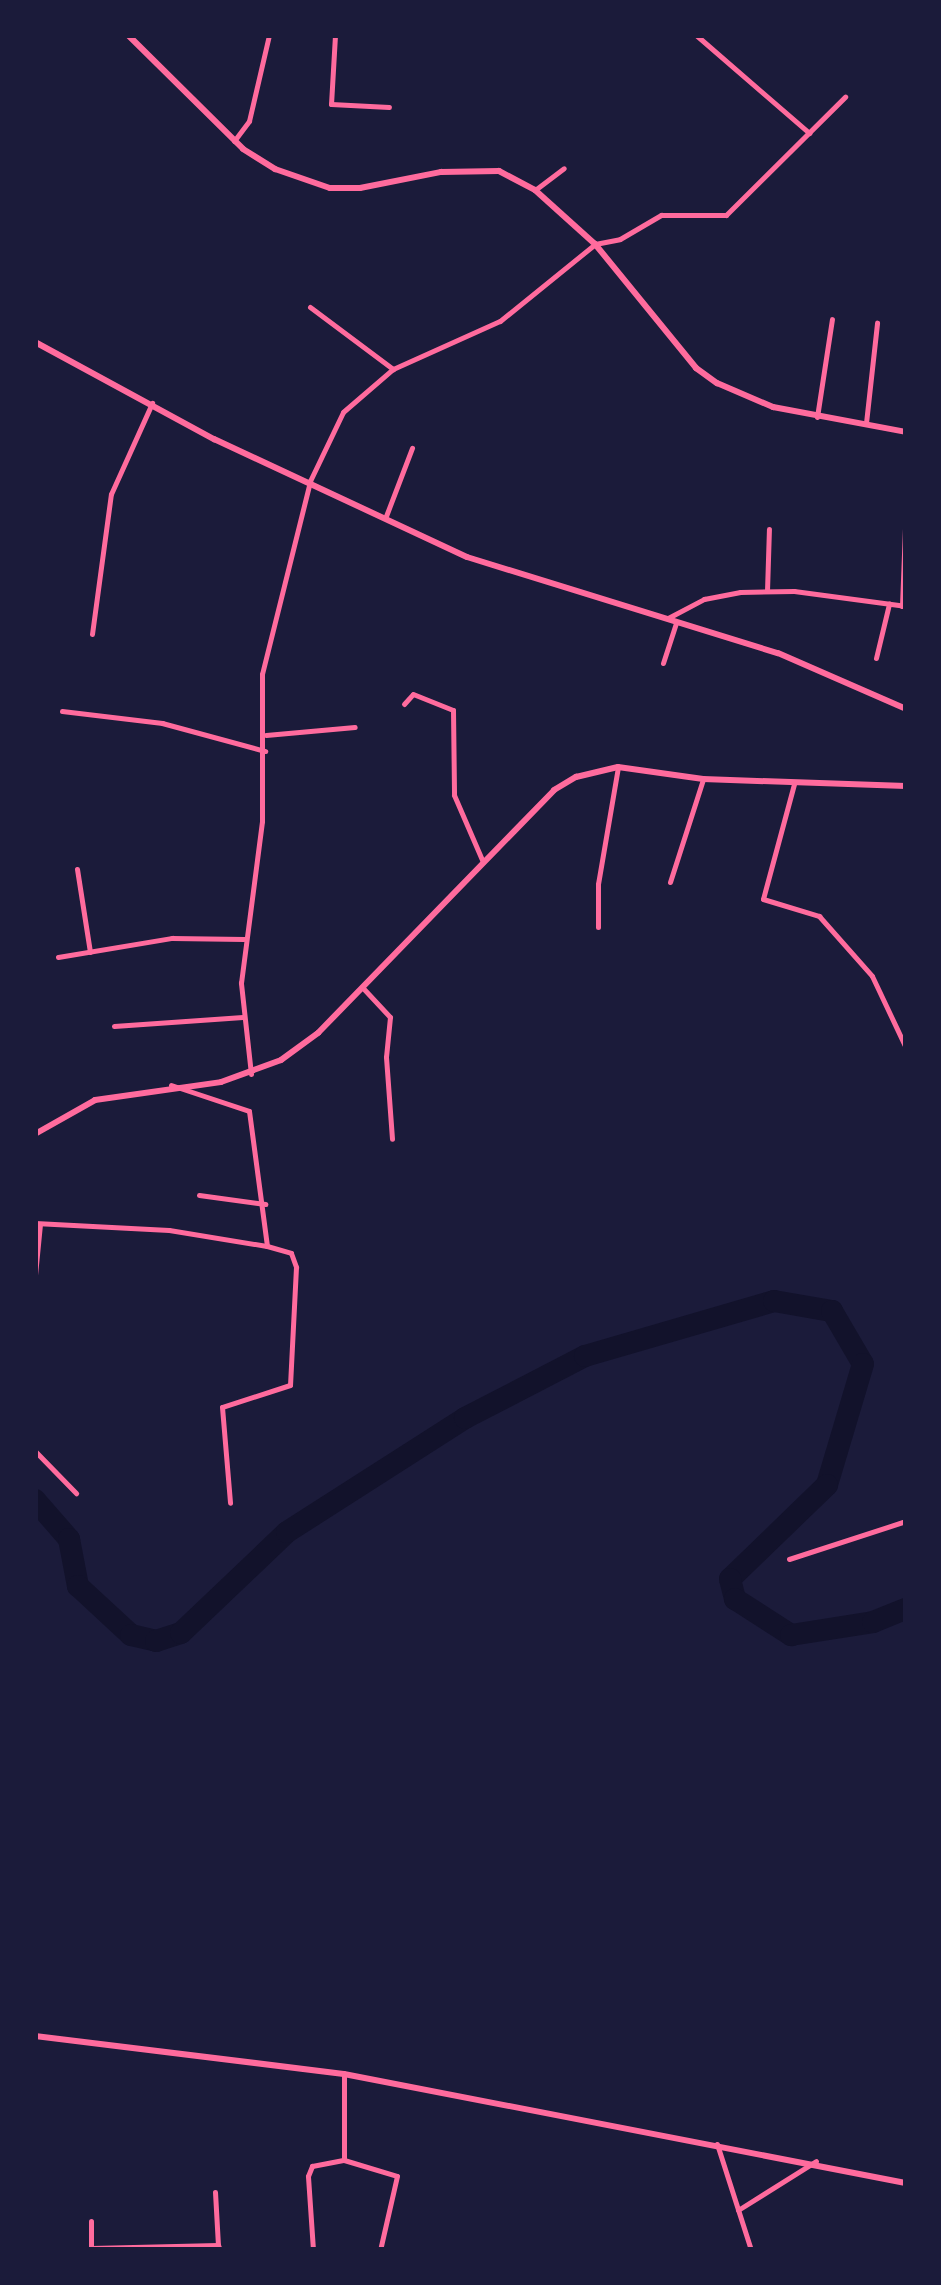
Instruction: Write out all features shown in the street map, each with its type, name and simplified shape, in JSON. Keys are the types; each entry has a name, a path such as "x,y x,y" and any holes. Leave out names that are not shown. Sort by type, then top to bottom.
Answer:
{"street":[{"path":"128,35 234,140 275,169 330,188 482,168 535,190 595,244 696,368 739,396 817,416 906,432"},
{"path":"234,140 249,121 270,35"},
{"path":"335,35 332,104 389,107"},
{"path":"696,35 808,133"},
{"path":"251,1074 243,1017 244,939 265,751 262,674 310,482 344,412 393,370 477,336 595,244 679,211 726,215 845,97"},
{"path":"535,190 564,168"},
{"path":"310,307 393,370"},
{"path":"817,416 832,319"},
{"path":"866,423 877,324"},
{"path":"35,342 310,482 528,581 778,654 906,709"},
{"path":"92,634 111,494 152,403"},
{"path":"386,516 412,448"},
{"path":"767,591 769,529"},
{"path":"666,620 704,600 767,591 904,606 904,529"},
{"path":"876,658 889,604"},
{"path":"664,662 676,623"},
{"path":"404,704 413,694 452,708 456,802 485,864"},
{"path":"62,711 162,723 265,751"},
{"path":"266,736 354,727"},
{"path":"598,928 598,884 618,767"},
{"path":"35,1134 95,1100 251,1074 318,1033 554,790 618,767 704,780 906,786"},
{"path":"670,882 704,780"},
{"path":"794,784 763,900 819,916 872,976 906,1048"},
{"path":"77,869 90,952"},
{"path":"58,958 172,938 244,939"},
{"path":"362,987 390,1017 386,1057 392,1139"},
{"path":"114,1026 243,1017"},
{"path":"171,1085 194,1098 244,1105 265,1204 267,1246"},
{"path":"198,1195 265,1204"},
{"path":"35,1275 38,1224 169,1230 291,1253 296,1266 291,1381 222,1407 230,1503"},
{"path":"35,1451 76,1494"},
{"path":"789,1559 906,1520"},
{"path":"35,2036 344,2074 816,2162 906,2183"},
{"path":"344,2074 344,2160"},
{"path":"716,2144 752,2250"},
{"path":"313,2250 308,2176 312,2166 344,2160 397,2176 380,2250"},
{"path":"738,2210 816,2162"},
{"path":"91,2221 92,2249 219,2247 215,2192"}],"waterway":[{"path":"35,1500 69,1539 78,1586 131,1635 156,1641 181,1633 287,1532 465,1418 585,1356 774,1301 832,1311 863,1364 827,1485 730,1579 735,1599 791,1635 873,1622 906,1609"}]}
